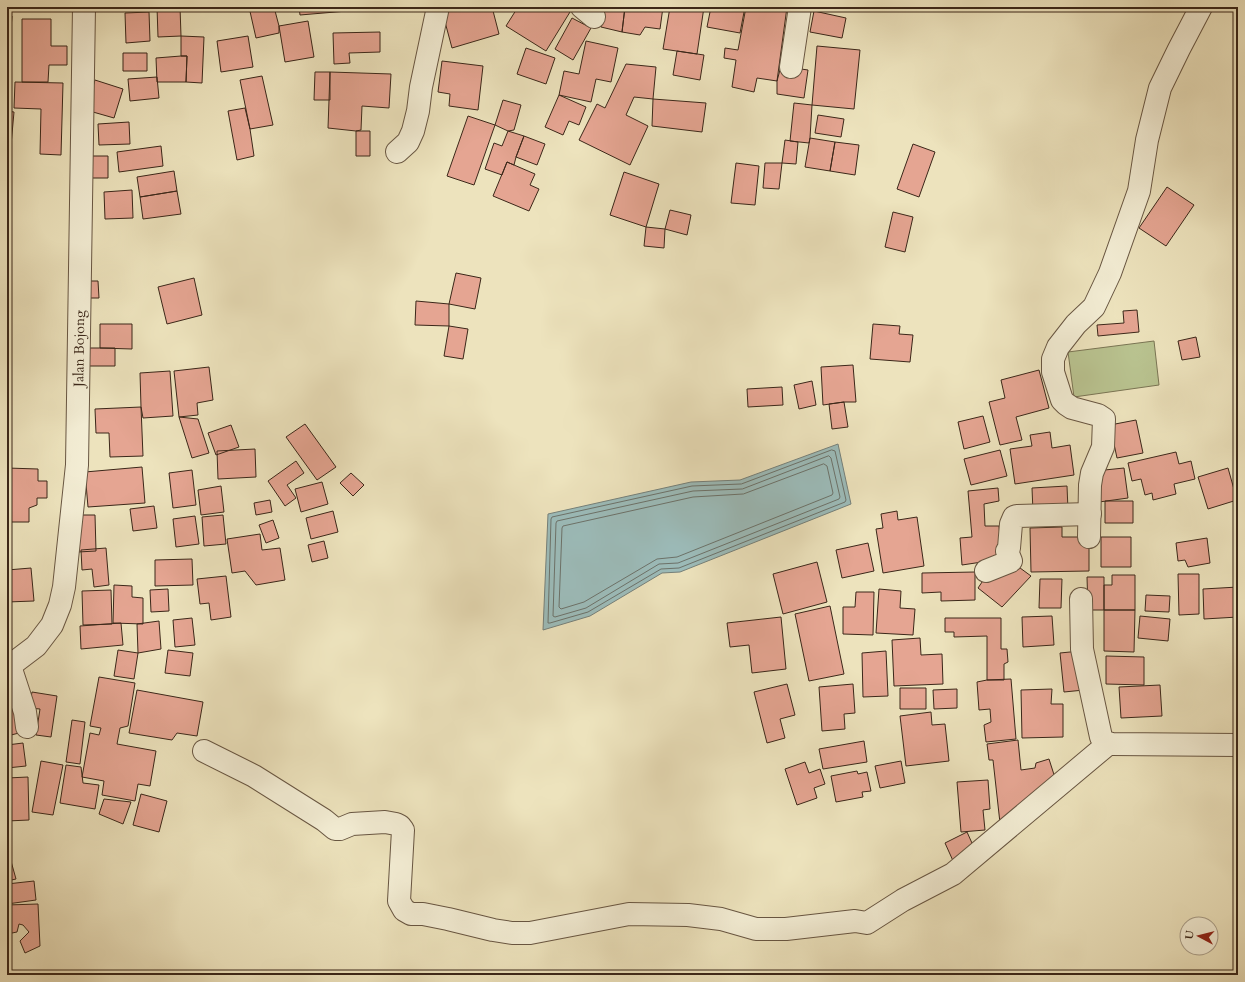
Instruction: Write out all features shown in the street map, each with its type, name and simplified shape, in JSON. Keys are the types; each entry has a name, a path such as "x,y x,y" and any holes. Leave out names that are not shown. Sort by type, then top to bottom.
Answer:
{"street":[{"name":"Jalan Bojong","path":"9,667 36,646 52,625 60,605 64,587 77,465 84,7"},
{"path":"397,152 408,142 413,131 438,7"},
{"path":"791,67 800,7"},
{"path":"1089,537 1090,485 1092,473 1103,447 1104,419 1098,415 1072,408 1062,400 1052,372 1053,359 1058,347 1076,324 1094,307 1110,273 1139,191 1147,140 1160,88 1201,7"},
{"path":"986,571 1011,561 1007,551 1009,548 1011,524 1014,517 1090,514"},
{"path":"1081,599 1082,649 1101,737 1105,742 1108,744 1238,745"},
{"path":"9,667 25,712 27,727"},
{"path":"204,751 254,776 318,816 335,829 340,829 352,824 385,822 400,826 403,830 399,901 404,910 411,914 424,914 493,930 512,933 530,933 629,914 688,915 721,919 756,929 786,929 855,921 867,923 903,900 953,874 1108,744"}],"green space":[{"path":"1154,341 1159,385 1074,397 1068,352"}],"water":[{"path":"838,444 851,504 680,572 662,573 590,616 543,630 548,514 691,482 740,480"}],"building":[{"path":"157,7 180,7 181,36 158,37"},
{"path":"249,7 274,7 279,26 279,33 256,38"},
{"path":"299,7 346,7 347,11 300,15"},
{"path":"441,7 477,7 478,10 492,7 499,34 452,48"},
{"path":"518,7 562,7 570,12 546,51 506,26"},
{"path":"605,7 625,7 622,32 601,27"},
{"path":"625,7 663,7 660,29 645,27 640,35 622,32"},
{"path":"670,7 704,7 697,54 663,49"},
{"path":"711,7 745,7 740,33 707,27"},
{"path":"746,7 787,7 777,81 757,78 754,92 732,87 736,60 724,58 725,48 738,50"},
{"path":"850,7 870,7 869,11"},
{"path":"814,11 846,18 842,38 810,32"},
{"path":"149,12 150,41 126,43 125,13"},
{"path":"7,15 12,16 10,43 7,43"},
{"path":"572,18 591,28 573,60 555,49"},
{"path":"22,19 51,19 51,46 67,46 67,65 49,65 48,82 22,82"},
{"path":"308,21 314,57 285,62 279,26"},
{"path":"380,32 380,52 349,53 350,63 334,64 333,33"},
{"path":"181,36 204,37 202,83 186,82 187,56 181,56"},
{"path":"248,36 253,67 221,72 217,41"},
{"path":"586,41 618,48 611,82 596,79 591,102 559,95 564,71 579,74"},
{"path":"817,46 860,50 854,109 812,105"},
{"path":"526,48 555,58 546,84 517,74"},
{"path":"677,51 704,55 700,80 673,75"},
{"path":"123,53 147,53 147,71 123,71"},
{"path":"187,56 186,82 157,82 156,58"},
{"path":"442,61 483,66 478,110 449,106 450,94 438,92"},
{"path":"626,64 656,67 653,99 634,97 626,115 648,126 630,165 579,140 597,104 605,108"},
{"path":"781,66 808,70 804,98 777,94 777,81"},
{"path":"315,72 330,72 330,100 314,100"},
{"path":"330,72 391,74 389,108 362,106 361,130 356,131 328,128"},
{"path":"262,76 273,125 250,129 240,80"},
{"path":"157,77 159,98 130,101 128,79"},
{"path":"95,80 123,89 114,118 86,110"},
{"path":"15,82 63,83 61,155 40,154 41,109 14,108"},
{"path":"559,95 586,107 579,125 569,121 563,135 545,127"},
{"path":"653,99 706,103 702,132 652,126"},
{"path":"503,100 521,105 514,130 508,131 495,125"},
{"path":"794,103 812,105 809,143 790,141"},
{"path":"245,108 254,156 237,160 228,111"},
{"path":"7,111 14,112 10,156 7,155"},
{"path":"818,115 844,119 841,137 815,133"},
{"path":"468,116 495,125 474,185 447,176"},
{"path":"129,122 130,144 99,145 98,124"},
{"path":"356,131 370,131 370,156 356,156"},
{"path":"508,131 524,136 514,165 507,162 502,175 485,169 494,143 502,146"},
{"path":"524,136 545,144 537,165 516,157"},
{"path":"810,138 835,142 830,171 805,167"},
{"path":"785,140 798,142 796,164 782,163"},
{"path":"835,142 859,145 855,175 830,171"},
{"path":"913,144 935,152 919,197 897,189"},
{"path":"161,146 163,166 119,172 117,152"},
{"path":"88,156 108,156 108,178 89,178"},
{"path":"507,162 535,174 530,185 539,189 529,211 493,196"},
{"path":"736,163 759,166 755,205 731,203"},
{"path":"765,163 782,163 779,189 763,188"},
{"path":"174,171 177,191 140,197 137,177"},
{"path":"624,172 659,184 646,227 610,215"},
{"path":"1167,187 1194,205 1166,246 1139,228"},
{"path":"132,190 133,218 105,219 104,192"},
{"path":"177,191 181,214 143,219 140,197"},
{"path":"670,210 691,215 687,235 665,229"},
{"path":"893,212 913,217 905,252 885,247"},
{"path":"646,227 665,229 664,248 644,246"},
{"path":"456,273 481,278 475,309 449,304"},
{"path":"194,278 202,315 167,324 158,287"},
{"path":"83,281 98,281 99,298 84,298"},
{"path":"416,301 449,304 449,326 415,325"},
{"path":"1137,310 1139,332 1098,336 1097,325 1124,323 1123,311"},
{"path":"100,324 132,324 132,349 100,348"},
{"path":"873,324 900,326 899,334 913,335 910,362 870,359"},
{"path":"449,326 468,329 463,359 444,356"},
{"path":"1196,337 1200,357 1182,360 1178,341"},
{"path":"86,348 115,348 115,366 85,366"},
{"path":"853,365 856,402 823,405 821,367"},
{"path":"209,367 213,400 197,403 198,415 179,417 174,371"},
{"path":"1039,370 1049,408 1016,417 1022,440 1000,445 989,402 1005,398 1001,380"},
{"path":"170,371 173,416 143,418 141,407 140,373"},
{"path":"812,381 816,405 799,409 794,385"},
{"path":"782,387 783,405 748,407 747,389"},
{"path":"844,402 848,427 832,429 829,404"},
{"path":"141,407 143,456 110,457 109,433 96,433 95,409"},
{"path":"983,416 990,442 964,449 958,422"},
{"path":"179,417 198,419 209,453 192,458"},
{"path":"1136,420 1143,453 1117,458 1110,425"},
{"path":"305,424 336,467 317,480 286,437"},
{"path":"231,425 239,447 216,455 208,433"},
{"path":"1050,432 1052,448 1070,445 1074,475 1015,484 1010,449 1032,446 1030,435"},
{"path":"255,449 256,477 218,479 217,451"},
{"path":"1000,450 1007,476 971,485 964,459"},
{"path":"1176,452 1179,464 1191,461 1195,479 1174,484 1176,494 1153,500 1152,493 1145,495 1141,479 1132,481 1128,463"},
{"path":"296,461 304,473 287,485 296,498 285,506 268,481"},
{"path":"142,467 145,503 88,507 85,472"},
{"path":"7,468 38,469 38,481 47,481 47,498 37,498 37,505 29,508 29,522 7,522"},
{"path":"1124,468 1128,498 1099,502 1095,471"},
{"path":"1228,468 1237,500 1208,509 1198,477"},
{"path":"192,470 196,505 173,508 169,473"},
{"path":"351,473 364,485 353,496 340,483"},
{"path":"322,482 328,504 301,512 295,489"},
{"path":"221,486 224,512 201,515 198,490"},
{"path":"1067,486 1068,510 1033,512 1032,488"},
{"path":"998,488 999,501 984,504 985,526 999,526 1002,559 962,565 960,538 972,537 968,491"},
{"path":"270,500 272,512 256,515 254,503"},
{"path":"1105,501 1133,501 1133,523 1105,523"},
{"path":"154,506 157,528 133,531 130,509"},
{"path":"333,511 338,532 311,539 306,518"},
{"path":"897,511 898,520 917,517 924,566 883,573 876,529 883,528 881,514"},
{"path":"77,515 95,515 96,551 78,552"},
{"path":"223,515 226,544 204,546 202,517"},
{"path":"195,516 199,544 176,547 173,519"},
{"path":"273,520 279,538 266,543 259,525"},
{"path":"1062,527 1062,537 1089,537 1089,571 1031,572 1030,528"},
{"path":"260,534 262,550 280,548 285,580 256,585 245,571 232,573 227,539"},
{"path":"1101,537 1131,537 1131,567 1101,567"},
{"path":"1207,538 1210,563 1188,567 1185,560 1178,561 1176,543"},
{"path":"324,541 328,558 312,562 308,545"},
{"path":"868,543 874,571 842,578 836,550"},
{"path":"106,548 109,585 94,587 92,569 82,570 81,550"},
{"path":"1001,554 1031,576 1002,607 978,588"},
{"path":"192,559 193,585 155,586 155,560"},
{"path":"817,562 827,602 783,614 773,574"},
{"path":"31,568 34,601 7,602 7,570"},
{"path":"975,572 975,600 941,601 941,592 922,593 922,573"},
{"path":"1178,574 1199,574 1199,614 1179,615"},
{"path":"1112,575 1135,575 1135,610 1104,610 1104,585 1112,585"},
{"path":"226,576 231,617 211,620 209,603 200,604 197,579"},
{"path":"1087,577 1104,577 1104,610 1088,610"},
{"path":"1040,579 1062,579 1061,608 1039,608"},
{"path":"114,585 132,586 132,597 143,598 143,624 113,623"},
{"path":"1238,587 1238,617 1204,619 1203,589"},
{"path":"168,589 169,611 151,612 150,590"},
{"path":"879,589 901,591 900,608 915,609 913,635 876,633"},
{"path":"111,590 112,624 83,625 82,591"},
{"path":"856,592 874,592 873,635 843,634 843,607 855,607"},
{"path":"1146,595 1170,596 1169,612 1145,611"},
{"path":"830,606 844,674 809,681 795,614"},
{"path":"1104,610 1135,610 1134,652 1104,651"},
{"path":"1052,616 1054,645 1023,647 1022,617"},
{"path":"1140,616 1170,619 1168,641 1138,638"},
{"path":"781,617 786,669 752,673 749,645 730,647 727,623"},
{"path":"192,618 195,645 175,647 173,620"},
{"path":"945,618 1001,618 1001,649 1007,649 1008,662 1004,664 1004,680 987,680 987,636 954,637 954,632 945,632"},
{"path":"159,621 161,649 138,653 137,624"},
{"path":"121,623 123,645 81,649 80,626"},
{"path":"920,638 921,655 942,654 943,684 894,686 892,640"},
{"path":"118,650 138,653 134,679 114,676"},
{"path":"168,650 193,653 190,676 165,673"},
{"path":"886,651 888,696 863,697 862,653"},
{"path":"1080,651 1084,690 1064,692 1060,653"},
{"path":"1106,656 1144,657 1144,685 1106,684"},
{"path":"99,677 135,683 128,726 120,728 117,744 156,751 150,786 138,784 135,801 102,795 104,781 82,777 90,733 99,735 101,728 90,726"},
{"path":"1011,679 1016,739 986,742 984,725 991,722 990,709 979,710 977,682"},
{"path":"787,684 795,715 780,719 785,738 767,743 754,692"},
{"path":"853,684 855,713 844,714 845,729 822,731 819,687"},
{"path":"1160,685 1162,716 1121,718 1119,687"},
{"path":"900,688 926,688 926,709 900,709"},
{"path":"957,689 957,708 934,709 933,690"},
{"path":"1052,689 1051,704 1063,704 1063,737 1022,738 1021,690"},
{"path":"137,690 203,702 197,736 177,733 172,740 129,733"},
{"path":"11,692 19,733 7,736 7,693"},
{"path":"32,692 57,696 51,737 36,735 40,709 29,708"},
{"path":"931,712 932,725 945,724 949,761 906,766 900,716"},
{"path":"72,720 85,722 80,764 66,762"},
{"path":"1018,740 1021,770 1035,768 1036,763 1049,759 1057,784 1000,823 993,760 989,760 987,744"},
{"path":"864,741 867,762 823,769 819,749"},
{"path":"23,743 26,766 7,768 7,745"},
{"path":"41,761 63,765 53,815 32,812"},
{"path":"901,761 905,783 880,788 875,766"},
{"path":"805,762 809,773 820,769 825,784 814,788 817,798 797,805 785,769"},
{"path":"66,765 81,767 83,783 99,785 95,809 60,803"},
{"path":"857,771 858,774 867,772 871,791 862,792 863,797 836,802 831,776"},
{"path":"28,777 29,820 7,821 7,778"},
{"path":"988,780 990,809 983,810 985,830 961,832 957,782"},
{"path":"141,794 167,801 159,832 133,825"},
{"path":"104,799 131,802 123,824 99,814"},
{"path":"967,832 976,852 954,863 945,843"},
{"path":"7,847 16,879 7,881"},
{"path":"34,881 36,900 7,904 7,884"},
{"path":"38,904 40,946 25,953 20,941 29,932 23,925 19,924 17,932 7,934 7,905"}]}
